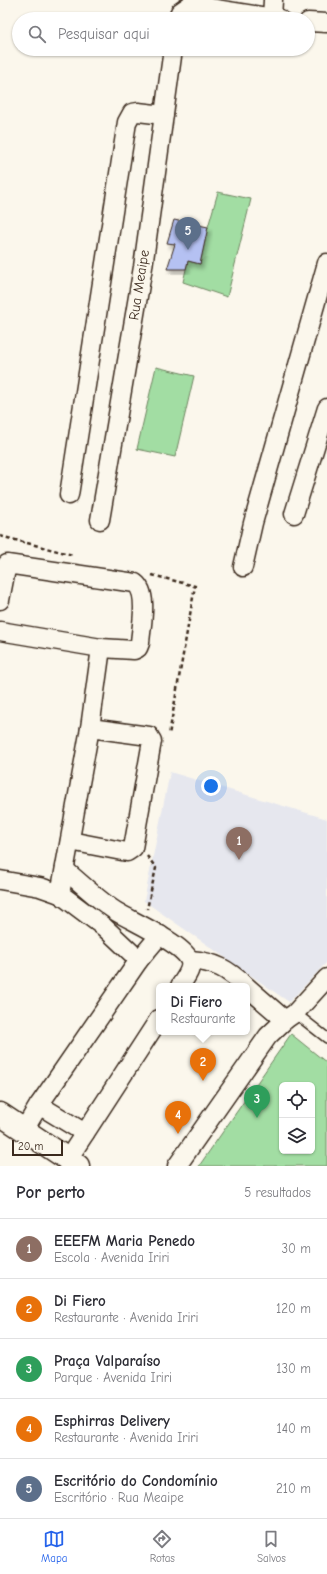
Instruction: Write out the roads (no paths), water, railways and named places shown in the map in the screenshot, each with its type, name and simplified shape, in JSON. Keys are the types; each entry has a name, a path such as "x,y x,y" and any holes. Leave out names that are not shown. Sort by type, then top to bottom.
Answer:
{"street":[{"path":"273,0 275,12"},
{"path":"180,12 190,5 233,12"},
{"path":"315,23 327,24"},
{"name":"Rua Meaipe","path":"100,520 143,267 172,56"},
{"path":"69,495 127,122 132,113 138,112 164,115"},
{"path":"243,567 253,523 321,309 327,263"},
{"path":"294,514 327,408"},
{"path":"0,600 3,563 135,583 140,587 143,597 140,643 138,648 134,650 101,648 0,631"},
{"path":"60,894 90,728 101,648"},
{"path":"70,841 127,852 133,848 152,741 149,736 90,728"},
{"path":"65,870 116,912 160,935 186,954 190,960 190,971 182,983"},
{"path":"0,880 40,887 60,894 104,927 139,960"},
{"path":"24,1130 39,1105 139,960 160,935"},
{"path":"190,960 206,961 218,965 230,972 243,983"},
{"path":"176,1166 268,1036 326,980"},
{"path":"250,988 290,1016"},
{"path":"0,1114 73,1163 85,1133 156,1024"},
{"path":"39,1105 85,1133"}],"lane":[{"path":"290,1016 327,1038"}],"place":[{"name":"Escritório do Condomínio","path":"188,250"},
{"name":"EEEFM Maria Penedo","path":"239,860"},
{"name":"Di Fiero","path":"203,1081"},
{"name":"Praça Valparaíso","path":"257,1118"},
{"name":"Esphirras Delivery","path":"178,1134"}]}
